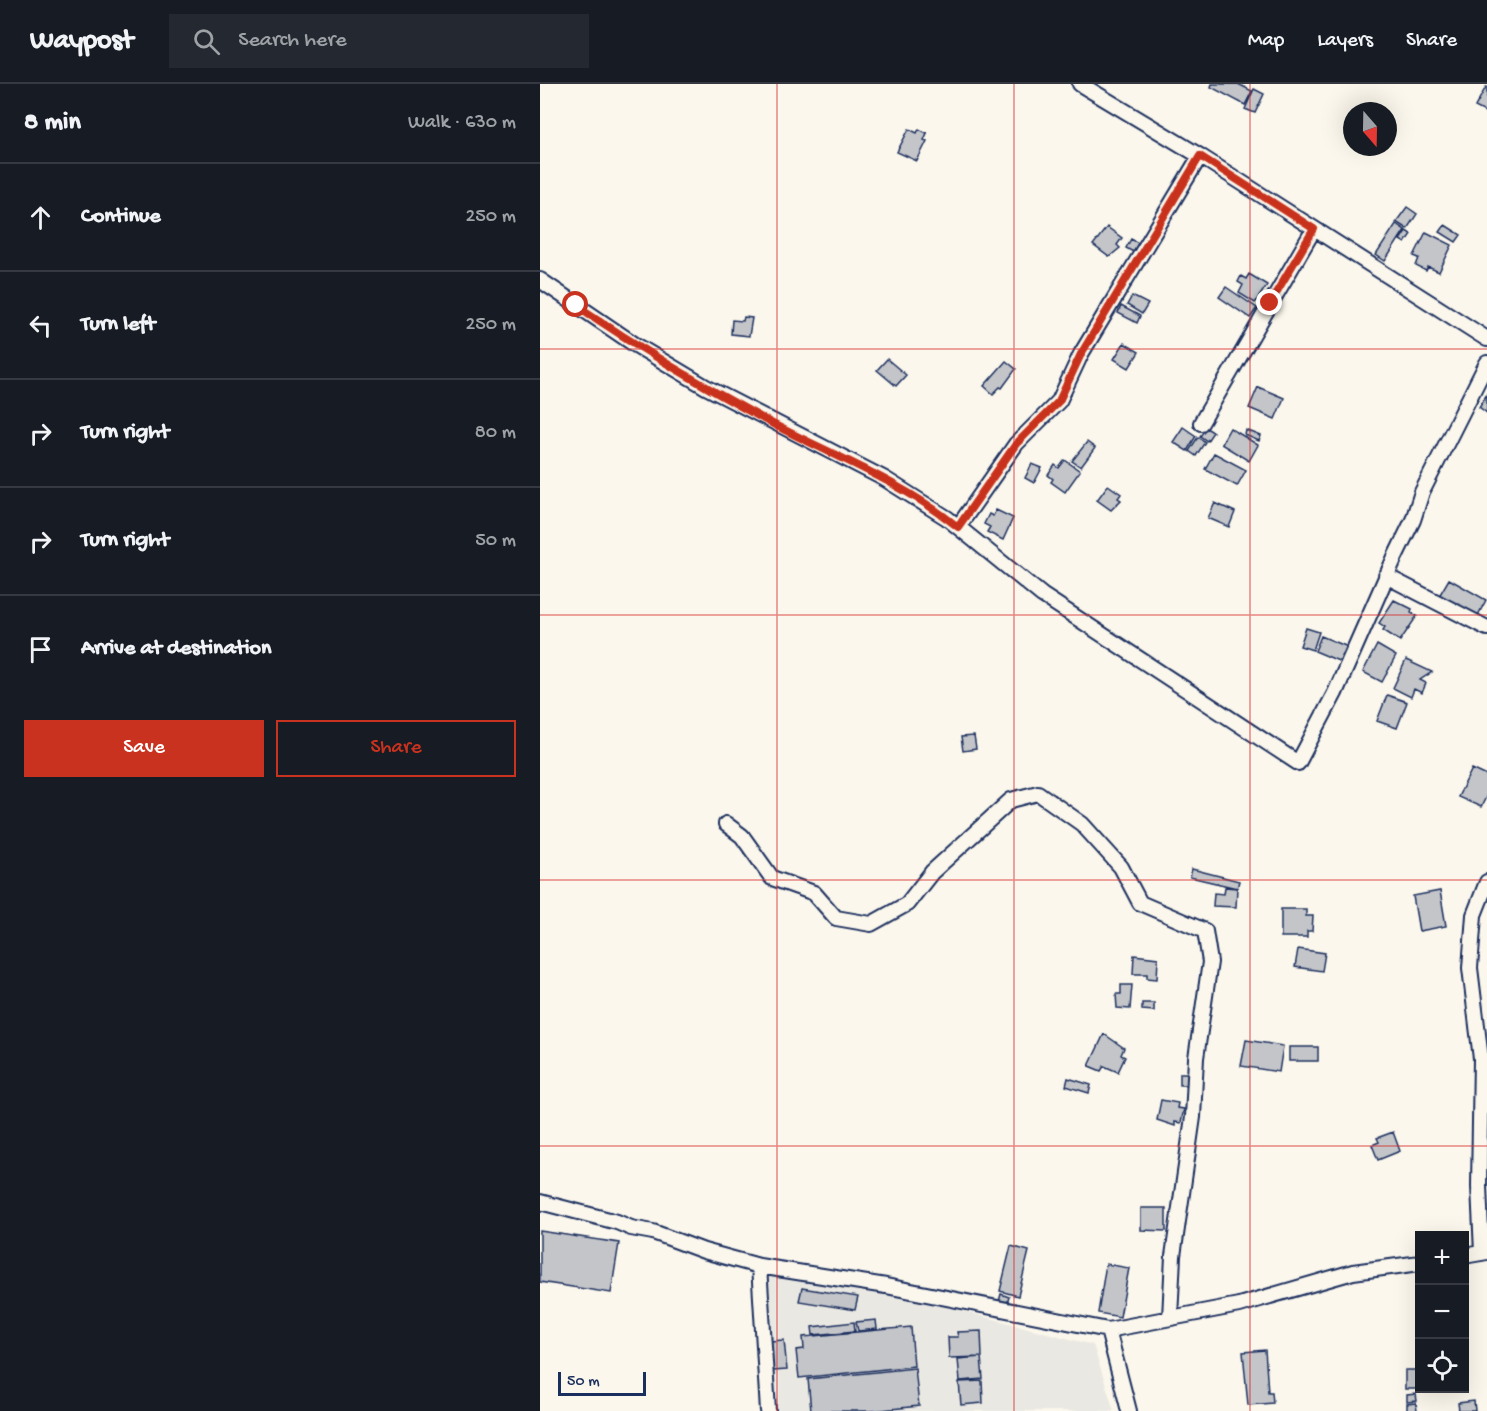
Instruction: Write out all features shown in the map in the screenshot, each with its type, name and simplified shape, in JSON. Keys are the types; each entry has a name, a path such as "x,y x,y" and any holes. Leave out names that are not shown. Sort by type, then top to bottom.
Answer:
{"street":[{"path":"1080,84 1200,156 1487,339"},
{"path":"958,527 1016,444 1059,401 1081,354 1200,156"},
{"path":"1201,423 1314,229"},
{"path":"540,280 634,344 706,387 885,479 958,527 1042,595 1298,763 1335,693 1413,520 1422,492 1487,363"},
{"path":"1386,576 1487,628"},
{"path":"726,824 741,836 772,878 814,893 836,918 871,924 907,904 932,872 1011,800 1038,793 1090,833 1121,867 1140,903 1205,931 1210,962 1196,1058 1193,1117 1174,1244 1170,1318"},
{"path":"1469,1255 1485,1253 1479,1186 1481,1059 1470,968 1474,915 1487,882"},
{"path":"540,1203 653,1232 704,1251 759,1266 886,1286 1108,1330 1239,1305 1353,1272 1415,1264"},
{"path":"759,1266 768,1411"},
{"path":"1108,1330 1129,1411"}],"shaded area":[{"path":"753,1256 1093,1345 1114,1411 758,1411"}],"building":[{"path":"1212,84 1238,84 1252,91 1245,105 1211,87"},
{"path":"1487,87 1487,113 1475,107"},
{"path":"1254,89 1264,94 1255,113 1245,109"},
{"path":"909,129 917,133 919,129 927,133 924,140 927,141 917,161 897,152"},
{"path":"1407,207 1417,214 1407,229 1396,222"},
{"path":"1396,224 1405,230 1385,261 1376,255"},
{"path":"1445,225 1461,235 1456,242 1440,232"},
{"path":"1107,227 1122,238 1117,245 1120,248 1109,257 1093,245"},
{"path":"1406,231 1411,234 1405,243 1400,240"},
{"path":"1426,232 1452,245 1439,272 1428,267 1426,271 1416,266 1419,258 1414,256"},
{"path":"1131,239 1140,244 1135,253 1126,248"},
{"path":"1249,274 1267,285 1255,303 1239,293 1243,285 1238,282 1241,276 1246,279"},
{"path":"1226,287 1257,308 1250,318 1219,297"},
{"path":"1132,296 1148,304 1142,314 1127,305"},
{"path":"1121,306 1140,316 1137,323 1118,313"},
{"path":"744,317 752,318 749,336 731,334 732,320 743,321"},
{"path":"1124,343 1139,352 1129,368 1114,359"},
{"path":"887,359 906,375 896,386 877,370"},
{"path":"1006,361 1016,369 1002,388 1000,387 993,394 984,386"},
{"path":"1258,387 1284,398 1275,419 1249,408"},
{"path":"1487,394 1487,413 1479,407"},
{"path":"1183,427 1196,436 1187,451 1173,442"},
{"path":"1206,428 1213,432 1207,441 1200,436"},
{"path":"1230,428 1258,445 1249,461 1221,444"},
{"path":"1246,430 1261,436 1259,441 1245,435"},
{"path":"1198,437 1205,442 1196,456 1189,451"},
{"path":"1087,442 1095,448 1081,467 1072,461"},
{"path":"1214,453 1246,470 1237,486 1205,469"},
{"path":"1065,460 1080,471 1065,492 1051,482 1053,479 1048,475 1055,465 1059,468"},
{"path":"1032,464 1042,468 1034,483 1025,478"},
{"path":"1108,485 1121,494 1118,498 1121,500 1111,510 1097,500"},
{"path":"1215,503 1235,512 1229,527 1208,518"},
{"path":"996,510 1013,518 1003,540 987,532 990,527 984,524 989,514 993,516"},
{"path":"1449,579 1486,600 1477,617 1439,596"},
{"path":"1394,600 1412,609 1411,612 1417,616 1400,641 1383,630 1385,627 1379,623"},
{"path":"1306,628 1319,632 1313,650 1300,646"},
{"path":"1321,636 1348,647 1341,662 1315,651"},
{"path":"1377,645 1396,656 1382,682 1363,672"},
{"path":"1406,660 1432,672 1420,680 1426,683 1422,693 1414,689 1411,697 1393,688"},
{"path":"1387,695 1407,702 1397,728 1377,721"},
{"path":"974,736 976,749 963,751 961,737"},
{"path":"1472,769 1487,776 1487,795 1481,807 1458,797"},
{"path":"1192,869 1239,881 1237,888 1190,877"},
{"path":"1225,887 1237,888 1236,907 1213,906 1214,893 1224,894"},
{"path":"1440,891 1446,926 1419,931 1413,896"},
{"path":"1281,909 1306,909 1306,916 1313,916 1312,931 1307,931 1307,937 1281,937"},
{"path":"1298,949 1325,953 1322,971 1295,967"},
{"path":"1134,955 1158,958 1157,979 1147,978 1147,974 1133,974"},
{"path":"1121,985 1132,985 1130,1009 1117,1008 1116,994 1121,994"},
{"path":"1142,1003 1154,1003 1154,1011 1142,1010"},
{"path":"1104,1034 1124,1048 1121,1055 1125,1057 1118,1072 1104,1066 1101,1071 1089,1066"},
{"path":"1246,1040 1283,1046 1279,1072 1241,1066"},
{"path":"1289,1047 1318,1047 1318,1061 1289,1061"},
{"path":"1180,1073 1188,1073 1188,1085 1180,1085"},
{"path":"1068,1078 1091,1085 1089,1093 1066,1086"},
{"path":"1161,1100 1178,1103 1177,1108 1184,1109 1181,1123 1175,1122 1175,1126 1157,1120"},
{"path":"1393,1132 1400,1151 1378,1160 1372,1145 1379,1142 1377,1138"},
{"path":"1141,1208 1166,1208 1166,1231 1141,1230"},
{"path":"540,1231 619,1243 611,1293 540,1282"},
{"path":"1011,1246 1029,1251 1018,1296 1000,1291"},
{"path":"1106,1264 1129,1268 1120,1317 1098,1313"},
{"path":"802,1288 858,1297 855,1310 799,1301"},
{"path":"1001,1294 1009,1297 1006,1307 998,1305"},
{"path":"876,1320 877,1329 858,1331 856,1322"},
{"path":"854,1322 855,1331 813,1335 812,1327"},
{"path":"911,1327 914,1366 799,1378 796,1350 804,1349 803,1337"},
{"path":"981,1331 982,1357 949,1358 948,1337 958,1337 957,1332"},
{"path":"784,1340 787,1370 773,1371 770,1341"},
{"path":"1265,1350 1268,1392 1272,1392 1273,1403 1248,1405 1243,1352"},
{"path":"981,1357 983,1379 960,1381 958,1359"},
{"path":"915,1368 919,1406 872,1411 811,1411 808,1379"},
{"path":"1405,1370 1415,1370 1415,1389 1405,1389"},
{"path":"982,1381 983,1403 961,1405 959,1382"},
{"path":"1416,1394 1417,1401 1407,1402 1407,1395"},
{"path":"1474,1401 1475,1411 1459,1411 1458,1403"},
{"path":"1416,1403 1417,1411 1407,1411 1407,1404"}],"route":[{"path":"576,305 634,344 706,387 771,423 885,479 958,527 992,482 1016,444 1059,401 1081,354 1200,156 1314,229 1270,303"}]}
